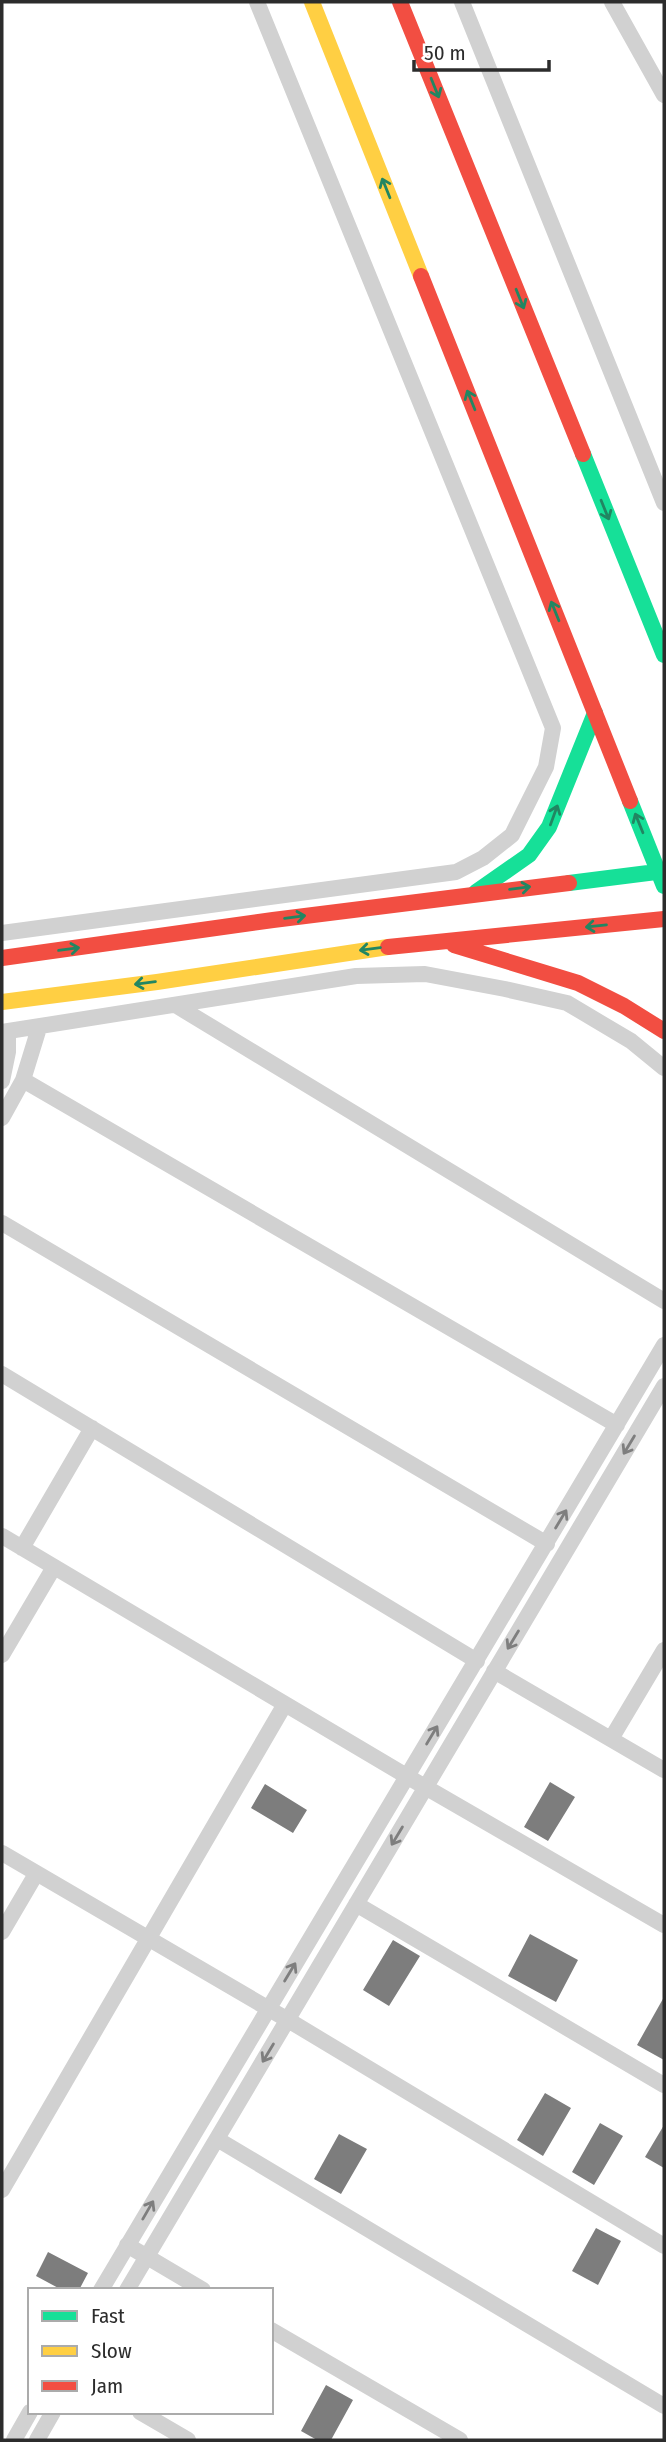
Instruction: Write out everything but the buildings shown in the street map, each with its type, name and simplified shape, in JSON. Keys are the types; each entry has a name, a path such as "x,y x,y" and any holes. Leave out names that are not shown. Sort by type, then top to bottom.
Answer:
{"main road":[{"path":"2,958 471,895 662,876 312,2"},
{"path":"400,2 664,655"},
{"path":"471,895 529,855 550,827 595,713"},
{"path":"2,1002 157,982 366,949 664,919"},
{"path":"442,941 578,983 624,1006 664,1031"}],"street":[{"path":"2,933 456,872 483,858 512,835 546,767 553,728 257,2"},
{"path":"462,2 664,503"},
{"path":"612,2 664,95"},
{"path":"2,1081 8,1052 5,1032 356,976 425,974 567,1003 631,1041 664,1068"},
{"path":"177,1006 664,1301"},
{"path":"2,1118 23,1080 39,1028"},
{"path":"23,1080 617,1425"},
{"path":"2,1223 547,1544"},
{"path":"102,2288 664,1345"},
{"path":"2,1374 477,1661"},
{"path":"128,2288 664,1386"},
{"path":"22,1548 92,1429"},
{"path":"2,1536 425,1787 664,1925"},
{"path":"2,1655 54,1567"},
{"path":"611,1739 664,1650"},
{"path":"495,1671 664,1770"},
{"path":"2,2190 285,1703"},
{"path":"2,1853 288,2020 664,2246"},
{"path":"2,1932 36,1874"},
{"path":"356,1904 664,2085"},
{"path":"217,2139 664,2406"},
{"path":"127,2245 200,2288"},
{"path":"273,2331 460,2440"},
{"path":"14,2440 29,2414"},
{"path":"37,2440 52,2414"},
{"path":"143,2414 188,2440"}],"traffic: fast":[{"path":"583,454 664,655"},
{"path":"476,892 529,855 549,827 595,713"},
{"path":"630,801 664,886"},
{"path":"569,883 664,871"}],"traffic: slow":[{"path":"312,2 421,276"},
{"path":"2,1002 388,947"}],"traffic: jam":[{"path":"400,2 583,454"},
{"path":"421,276 630,801"},
{"path":"2,958 273,920 569,883"},
{"path":"388,947 664,919"},
{"path":"454,945 578,983 624,1006 664,1031"}]}
